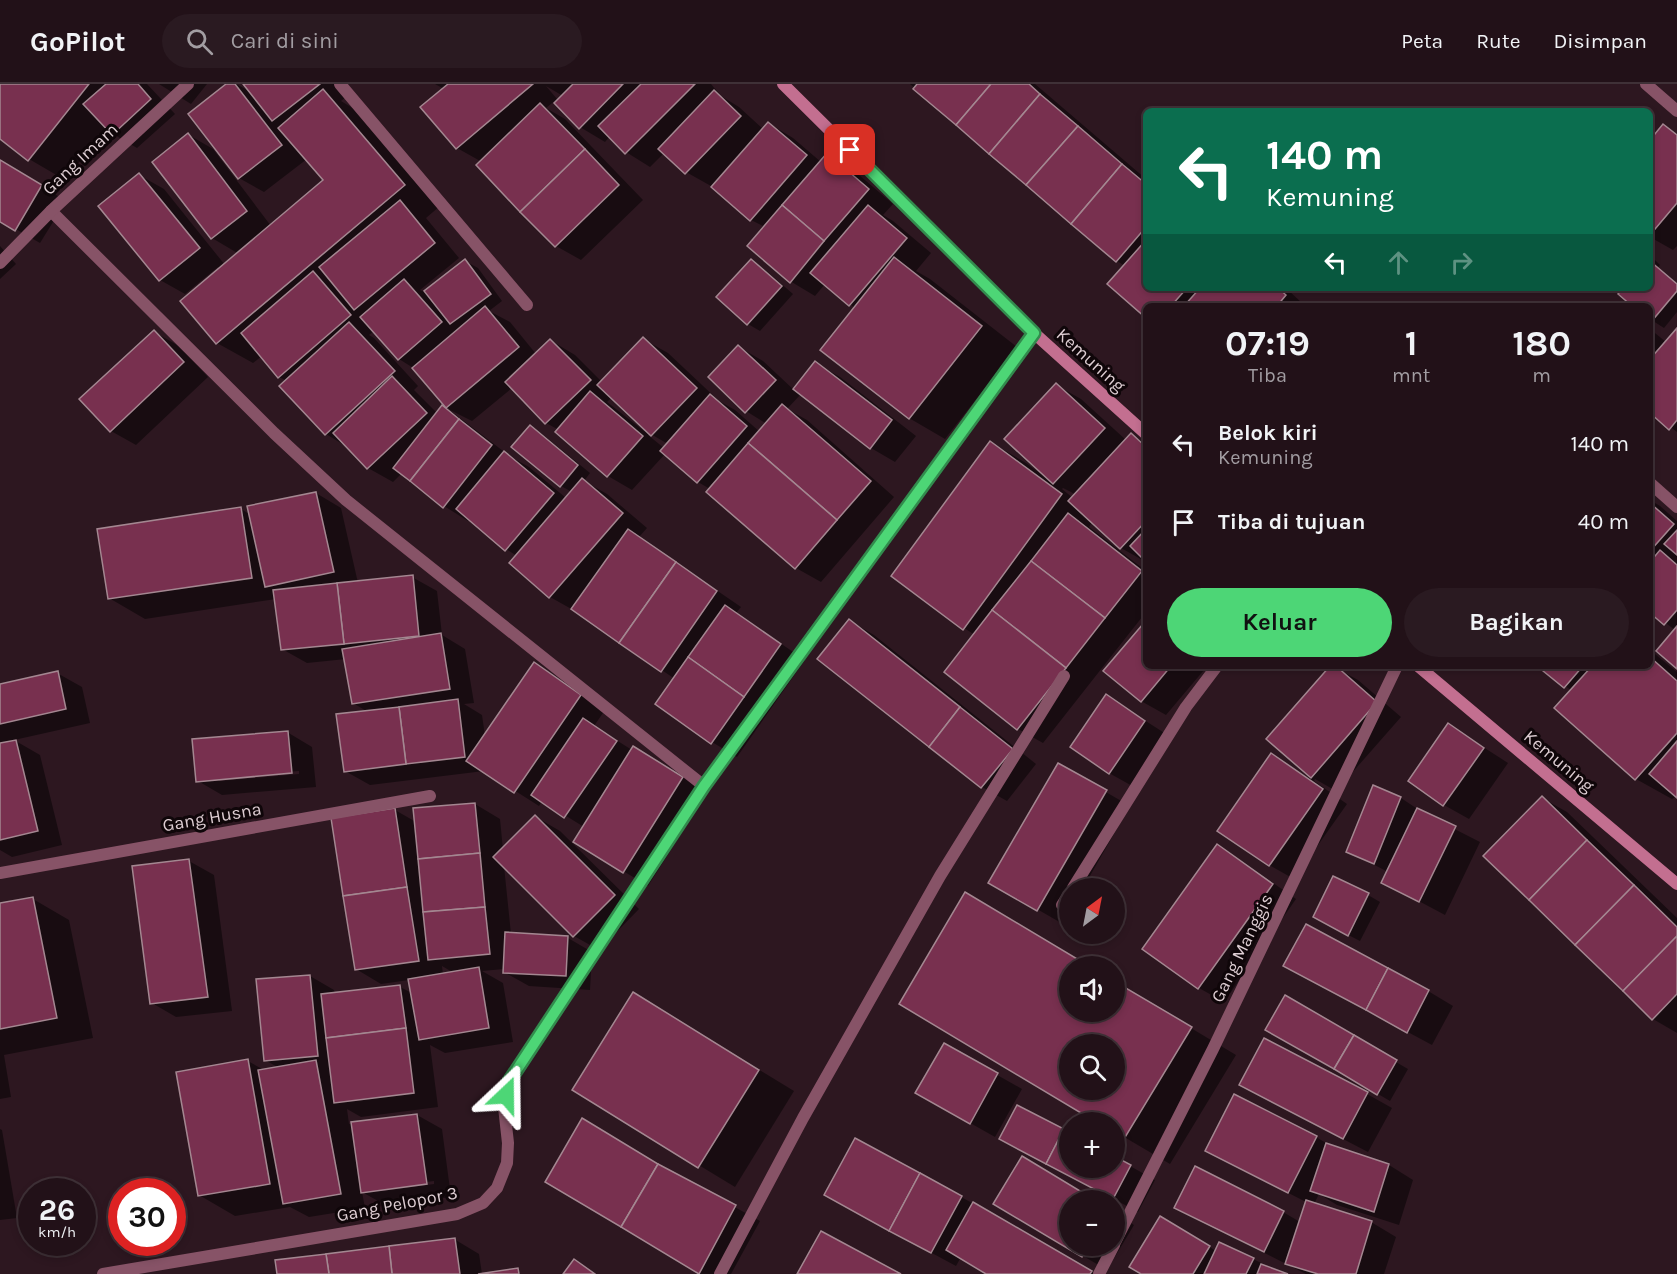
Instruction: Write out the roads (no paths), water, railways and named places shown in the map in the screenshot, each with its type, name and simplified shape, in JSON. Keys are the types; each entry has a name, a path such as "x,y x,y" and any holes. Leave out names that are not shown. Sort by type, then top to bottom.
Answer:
{"street":[{"name":"Gang Imam","path":"0,263 51,211 188,84"},
{"path":"340,84 527,305"},
{"name":"Kemuning","path":"783,84 1034,333 1143,431"},
{"path":"1646,84 1677,111"},
{"path":"51,211 274,434 346,500 704,786"},
{"name":"Gang Pelopor 3","path":"103,1274 457,1214 483,1203 497,1188 507,1163 508,1143 504,1107 508,1083 704,786 1034,333"},
{"path":"1653,486 1677,507"},
{"path":"1078,878 1186,707 1215,669"},
{"name":"Gang Manggis","path":"1125,1222 1213,1049 1396,669"},
{"name":"Kemuning","path":"1422,669 1677,884"},
{"path":"720,1274 803,1118 940,876 1064,676"},
{"name":"Gang Husna","path":"0,873 430,796"},
{"name":"Gang Manggis","path":"1099,1274 1108,1256"}]}
